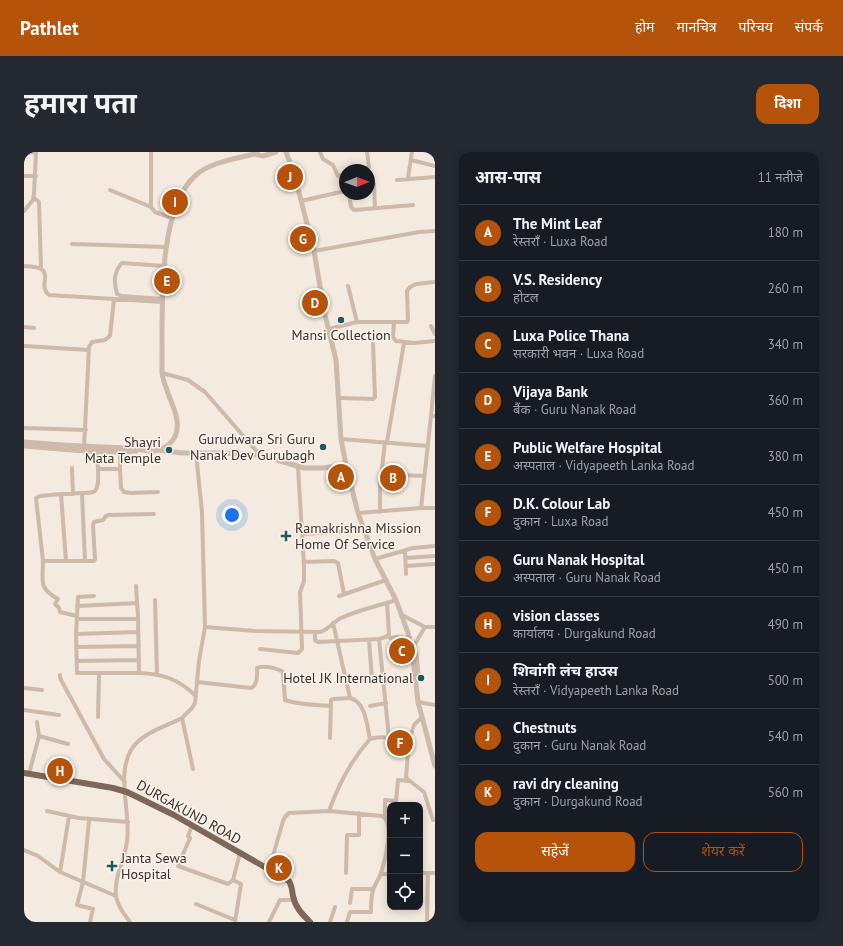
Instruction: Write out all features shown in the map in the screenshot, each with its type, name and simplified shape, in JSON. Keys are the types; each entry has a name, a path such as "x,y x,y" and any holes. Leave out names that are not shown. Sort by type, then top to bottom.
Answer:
{"main road":[{"name":"DURGAKUND ROAD","path":"26,774 126,791 192,826 289,881 292,886 294,900 298,910 310,922"}],"street":[{"path":"24,152 36,152 34,197 24,211"},
{"path":"151,152 151,207"},
{"path":"157,450 171,442 176,435 177,426 176,415 162,373 164,266 172,218 184,190 197,174 213,165 254,153 263,156 276,152"},
{"path":"286,152 291,162"},
{"path":"291,152 291,162 314,251 328,329 336,360 341,439 346,465 358,513 375,559 396,600 410,638 421,718 435,766"},
{"path":"320,152 323,159 333,165 339,176"},
{"path":"367,152 369,164"},
{"path":"408,178 412,152"},
{"path":"411,160 435,166"},
{"path":"24,176 36,176"},
{"path":"397,180 435,177"},
{"path":"110,190 151,207 155,212 172,218"},
{"path":"300,201 339,192"},
{"path":"34,197 39,202 41,268 45,275 45,289 49,295 163,300"},
{"path":"350,200 351,207 354,210 413,205"},
{"path":"375,200 375,208"},
{"path":"314,251 419,232 435,231"},
{"path":"72,244 166,248"},
{"path":"163,300 122,296 117,294 115,277 116,269 122,263 164,266"},
{"path":"24,266 41,268"},
{"path":"328,329 357,322 407,322 407,291 410,286 435,282"},
{"path":"348,286 357,322"},
{"path":"84,449 90,345 92,342 105,340 110,336 114,299"},
{"path":"394,322 393,337 396,341 404,343 435,341"},
{"path":"431,326 435,334"},
{"path":"24,327 34,328"},
{"path":"380,512 381,474 404,343"},
{"path":"339,398 369,400 375,397 373,344"},
{"path":"24,346 89,350"},
{"path":"162,373 188,380 205,392 260,455"},
{"path":"420,508 433,416 435,376"},
{"path":"24,428 86,430"},
{"path":"341,439 428,446"},
{"path":"24,442 84,449 97,452 140,450"},
{"path":"24,446 84,449 133,448 150,451 157,450 196,454 220,453 260,455 298,467 313,469 346,465"},
{"path":"97,452 98,485 96,490 93,492 40,496 36,498 43,561 43,586 47,593 58,599 55,604 59,608 60,612 77,618 138,619"},
{"path":"120,452 121,488 124,492 158,492"},
{"path":"130,922 119,906 116,896 118,878 127,843 128,822 125,766 137,741 182,718 192,708 196,696 205,627 202,512 196,454"},
{"path":"260,649 298,653 302,649 300,632 300,592 304,581 304,562 298,467"},
{"path":"72,468 73,494"},
{"path":"98,469 120,469"},
{"path":"381,474 424,476"},
{"path":"82,493 85,561"},
{"path":"61,494 66,561"},
{"path":"358,513 435,508"},
{"path":"43,561 94,560 94,522 103,520 109,515 154,514"},
{"path":"303,534 353,531"},
{"path":"375,559 405,550 435,546"},
{"path":"405,550 406,574"},
{"path":"406,558 435,556"},
{"path":"304,562 334,561 338,563 344,594"},
{"path":"406,566 435,564"},
{"path":"339,596 386,580"},
{"path":"136,586 139,673"},
{"path":"94,596 78,597 76,634 78,661 77,673 157,674 172,678 196,696"},
{"path":"156,600 157,674"},
{"path":"205,627 256,631 324,631 333,623 344,617 396,600"},
{"path":"77,606 137,604"},
{"path":"315,632 314,638 317,641 368,640 386,637 389,634 387,604"},
{"path":"402,615 425,627 435,627"},
{"path":"333,623 350,698"},
{"path":"412,649 425,627"},
{"path":"76,634 138,632"},
{"path":"390,638 410,638"},
{"path":"379,639 389,738"},
{"path":"368,640 372,680"},
{"path":"77,648 139,646"},
{"path":"78,661 139,660"},
{"path":"197,682 251,688 256,684 257,668 261,667 279,670 283,672 285,700 311,705 331,706"},
{"path":"98,717 99,674"},
{"path":"60,675 60,678 94,743 110,767 125,782"},
{"path":"359,682 383,678"},
{"path":"24,688 42,690"},
{"path":"330,738 332,699 350,698 357,701 362,708 370,739"},
{"path":"419,702 435,705"},
{"path":"419,702 435,757"},
{"path":"370,706 386,703"},
{"path":"24,714 24,710 59,715"},
{"path":"182,718 193,769"},
{"path":"408,781 406,778 406,773 409,741 414,725 421,718"},
{"path":"26,774 39,736 37,722"},
{"path":"39,736 68,744"},
{"path":"329,811 334,796 344,777 370,739 376,737 409,741"},
{"path":"347,922 350,912 371,912 373,890 381,874 389,834 389,827 385,818 385,800 396,800 398,780 408,781 424,792 433,820"},
{"path":"47,811 69,816 128,822"},
{"path":"269,870 285,816 289,813 329,811 377,815 385,818"},
{"path":"346,873 346,835 359,835 359,814"},
{"path":"60,872 69,816"},
{"path":"89,822 83,882 77,905 93,909 90,922"},
{"path":"192,826 188,836 190,838 178,866 228,884 233,880 240,853"},
{"path":"24,850 38,856 60,872 116,896"},
{"path":"423,873 435,873"},
{"path":"426,922 428,873"},
{"path":"381,874 387,874"},
{"path":"196,904 235,921 241,884 233,880"},
{"path":"350,903 352,889 373,890"},
{"path":"269,922 280,900 294,900"},
{"path":"330,922 335,907"}],"place":[{"name":"Chestnuts","path":"290,177"},
{"name":"शिवांगी लंच हाउस","path":"175,202"},
{"name":"Guru Nanak Hospital","path":"303,239"},
{"name":"Public Welfare Hospital","path":"167,281"},
{"name":"Vijaya Bank","path":"315,303"},
{"name":"Mansi Collection","path":"341,320"},
{"name":"Gurudwara Sri Guru Nanak Dev Gurubagh","path":"323,447"},
{"name":"Shayri Mata Temple","path":"169,450"},
{"name":"The Mint Leaf","path":"341,477"},
{"name":"V.S. Residency","path":"393,478"},
{"name":"Ramakrishna Mission Home Of Service","path":"286,536"},
{"name":"Luxa Police Thana","path":"402,651"},
{"name":"Hotel JK International","path":"421,678"},
{"name":"D.K. Colour Lab","path":"400,743"},
{"name":"vision classes","path":"60,771"},
{"name":"Janta Sewa Hospital","path":"112,866"},
{"name":"ravi dry cleaning","path":"279,868"}]}
